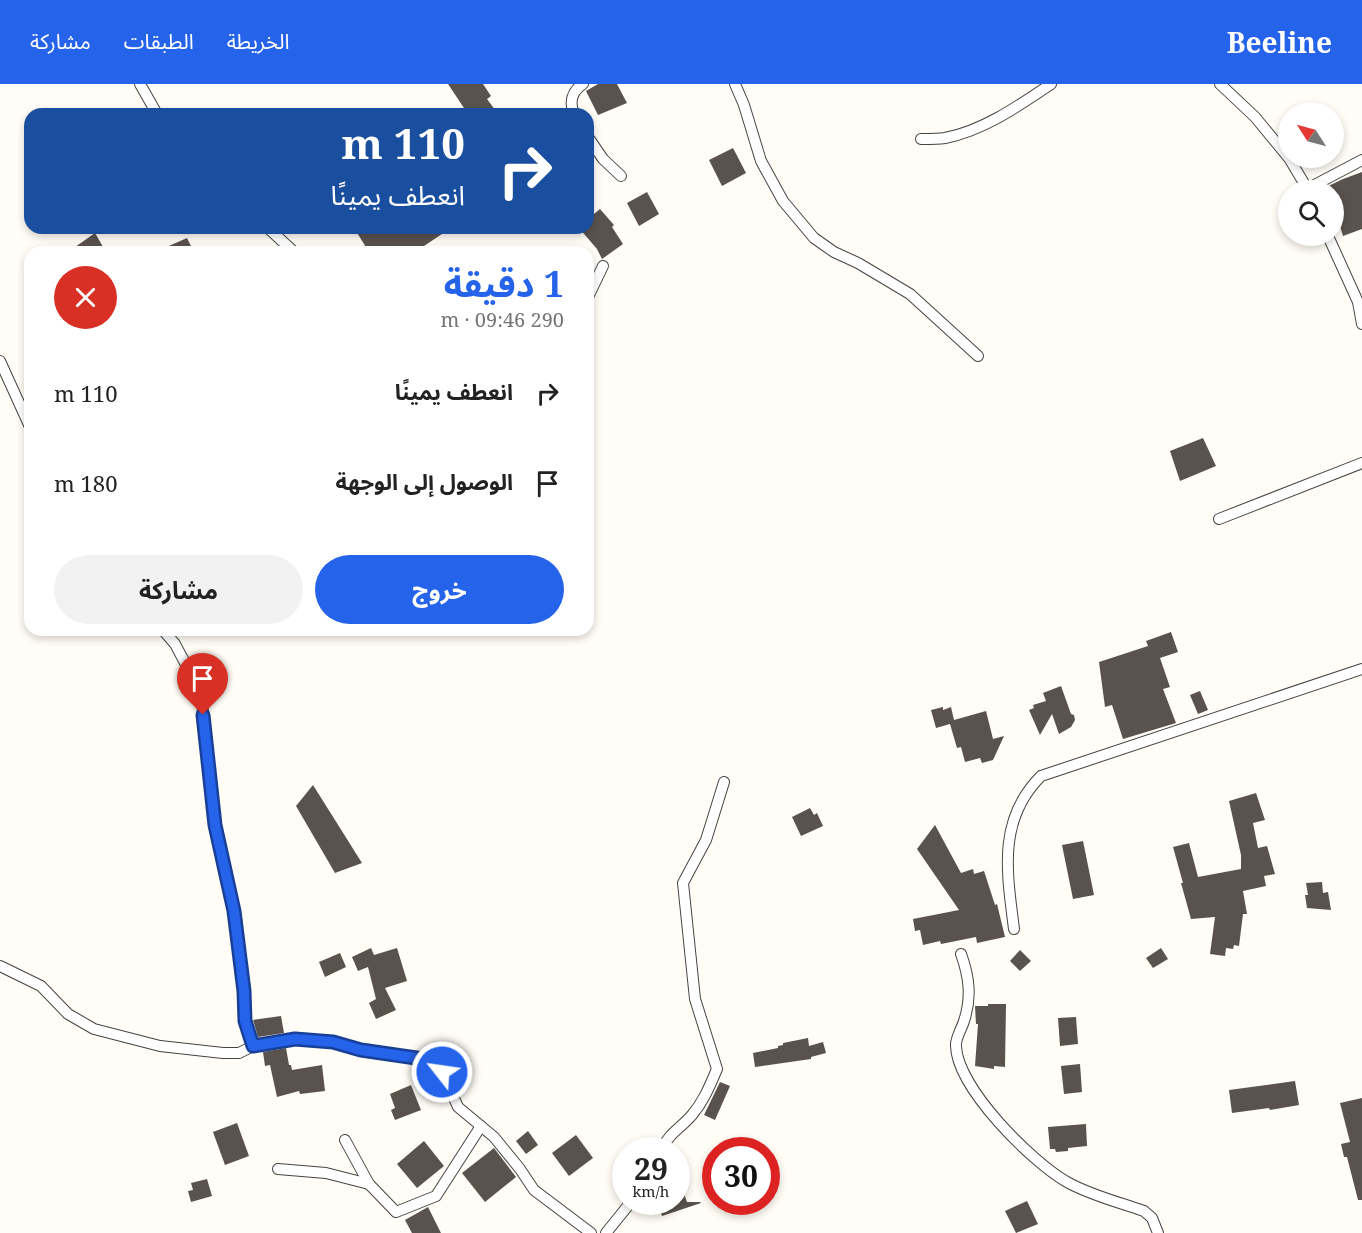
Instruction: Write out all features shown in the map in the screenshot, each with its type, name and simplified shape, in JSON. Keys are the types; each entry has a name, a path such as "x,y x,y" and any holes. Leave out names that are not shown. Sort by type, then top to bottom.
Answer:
{"street":[{"path":"140,84 154,108"},
{"path":"573,108 572,98 576,88 583,84"},
{"path":"735,84 744,105 761,161 783,201 814,238 834,252 858,263 910,294 978,356"},
{"path":"921,139 946,138 984,125 1016,108 1051,84"},
{"path":"1220,84 1255,117 1278,144"},
{"path":"594,146 603,159 621,176"},
{"path":"1325,180 1362,160"},
{"path":"274,234 288,246"},
{"path":"1333,246 1360,301 1362,324"},
{"path":"594,285 603,266"},
{"path":"0,361 24,415"},
{"path":"1219,519 1362,463"},
{"path":"168,636 175,644 201,693 215,825 234,911 244,991 245,1021 253,1046"},
{"path":"1014,929 1007,873 1009,834 1020,802 1041,776 1362,669"},
{"path":"668,1137 692,1116 705,1097 717,1069 695,999 683,883 706,840 724,782"},
{"path":"961,954 968,973 969,994 968,1009 955,1045 959,1062 975,1092 1023,1148 1048,1170 1068,1182 1144,1211 1152,1218 1158,1233"},
{"path":"0,966 41,986 68,1014 94,1029 160,1046 239,1053 253,1046 295,1039 333,1042 393,1056 430,1060 442,1072 458,1107 494,1137 534,1190 591,1233"},
{"path":"345,1140 369,1184 396,1212 436,1196 481,1126"},
{"path":"278,1169 326,1173 369,1184"},
{"path":"606,1233 622,1215"}],"building":[{"path":"448,84 483,84 491,96 487,99 494,108 464,108"},
{"path":"598,84 617,84 627,103 598,115 586,91"},
{"path":"733,148 746,173 722,186 709,160"},
{"path":"1362,172 1362,229 1344,236 1344,180 1341,180"},
{"path":"647,192 659,214 639,226 627,203"},
{"path":"600,209 614,225 612,227 623,244 602,259 584,234 594,234 594,214"},
{"path":"96,234 103,246 77,246"},
{"path":"358,234 442,234 424,246 365,246"},
{"path":"187,238 191,246 169,246"},
{"path":"1203,438 1216,466 1180,481 1170,451"},
{"path":"1171,632 1178,652 1160,658 1170,687 1163,689 1176,723 1123,739 1112,705 1105,707 1099,662 1148,646 1146,641"},
{"path":"1061,686 1075,720 1071,727 1059,734 1052,714 1040,735 1029,710 1034,708 1033,705 1046,701 1043,693"},
{"path":"1200,691 1208,710 1198,714 1190,695"},
{"path":"943,707 943,710 951,707 954,720 986,711 993,739 1004,736 993,760 982,763 980,758 965,762 961,747 957,748 950,724 936,728 931,710"},
{"path":"313,785 362,863 335,873 296,806"},
{"path":"1256,793 1265,820 1253,823 1258,848 1267,846 1275,874 1264,876 1266,886 1243,891 1247,914 1243,914 1239,946 1234,945 1233,949 1226,948 1225,956 1210,954 1215,917 1191,919 1173,847 1189,843 1198,877 1241,869 1241,855 1229,801"},
{"path":"810,808 814,815 817,813 823,826 801,836 792,817"},
{"path":"935,825 961,873 973,869 974,874 984,871 995,905 997,904 1005,937 977,943 976,937 923,945 920,930 915,931 913,919 959,910 917,849"},
{"path":"1083,841 1094,895 1073,899 1062,845"},
{"path":"1322,882 1323,893 1328,892 1331,910 1307,908 1306,883"},
{"path":"371,948 374,955 397,948 407,981 385,988 396,1010 376,1019 369,1003 376,999 368,967 358,971 352,957"},
{"path":"1161,948 1168,959 1153,968 1146,958"},
{"path":"1020,950 1031,961 1020,971 1010,961"},
{"path":"340,953 346,967 325,977 319,962"},
{"path":"988,1004 1006,1004 1005,1067 994,1066 994,1069 975,1066 978,1024 976,1024 975,1006 988,1006"},
{"path":"281,1016 284,1033 258,1037 253,1020"},
{"path":"1076,1017 1078,1044 1060,1046 1058,1018"},
{"path":"808,1038 809,1046 823,1042 826,1053 811,1057 811,1059 755,1067 753,1053"},
{"path":"286,1048 292,1070 322,1065 325,1091 300,1094 299,1091 277,1097 270,1065 265,1066 263,1052"},
{"path":"1080,1064 1082,1092 1064,1094 1061,1066"},
{"path":"1295,1081 1299,1105 1232,1113 1229,1090"},
{"path":"720,1082 730,1086 715,1120 704,1115"},
{"path":"411,1085 421,1110 395,1120 391,1110 395,1108 390,1094"},
{"path":"1362,1098 1362,1200 1358,1200 1347,1157 1344,1157 1341,1144 1350,1142 1340,1103"},
{"path":"237,1123 249,1156 225,1165 213,1132"},
{"path":"1086,1124 1087,1146 1056,1152 1055,1149 1050,1149 1048,1127"},
{"path":"528,1131 538,1145 526,1154 516,1141"},
{"path":"576,1135 593,1158 569,1176 552,1153"},
{"path":"424,1141 444,1166 417,1188 397,1164"},
{"path":"494,1148 516,1177 485,1202 462,1173"},
{"path":"207,1179 212,1196 191,1202 188,1191 193,1190 191,1183"},
{"path":"1027,1201 1038,1224 1016,1233 1005,1211"},
{"path":"690,1202 701,1203 690,1207"},
{"path":"428,1207 441,1233 412,1233 405,1220"}],"route":[{"path":"203,715 215,825 234,911 244,991 245,1021 253,1046 295,1039 333,1042 393,1056 430,1060 442,1072"}]}
